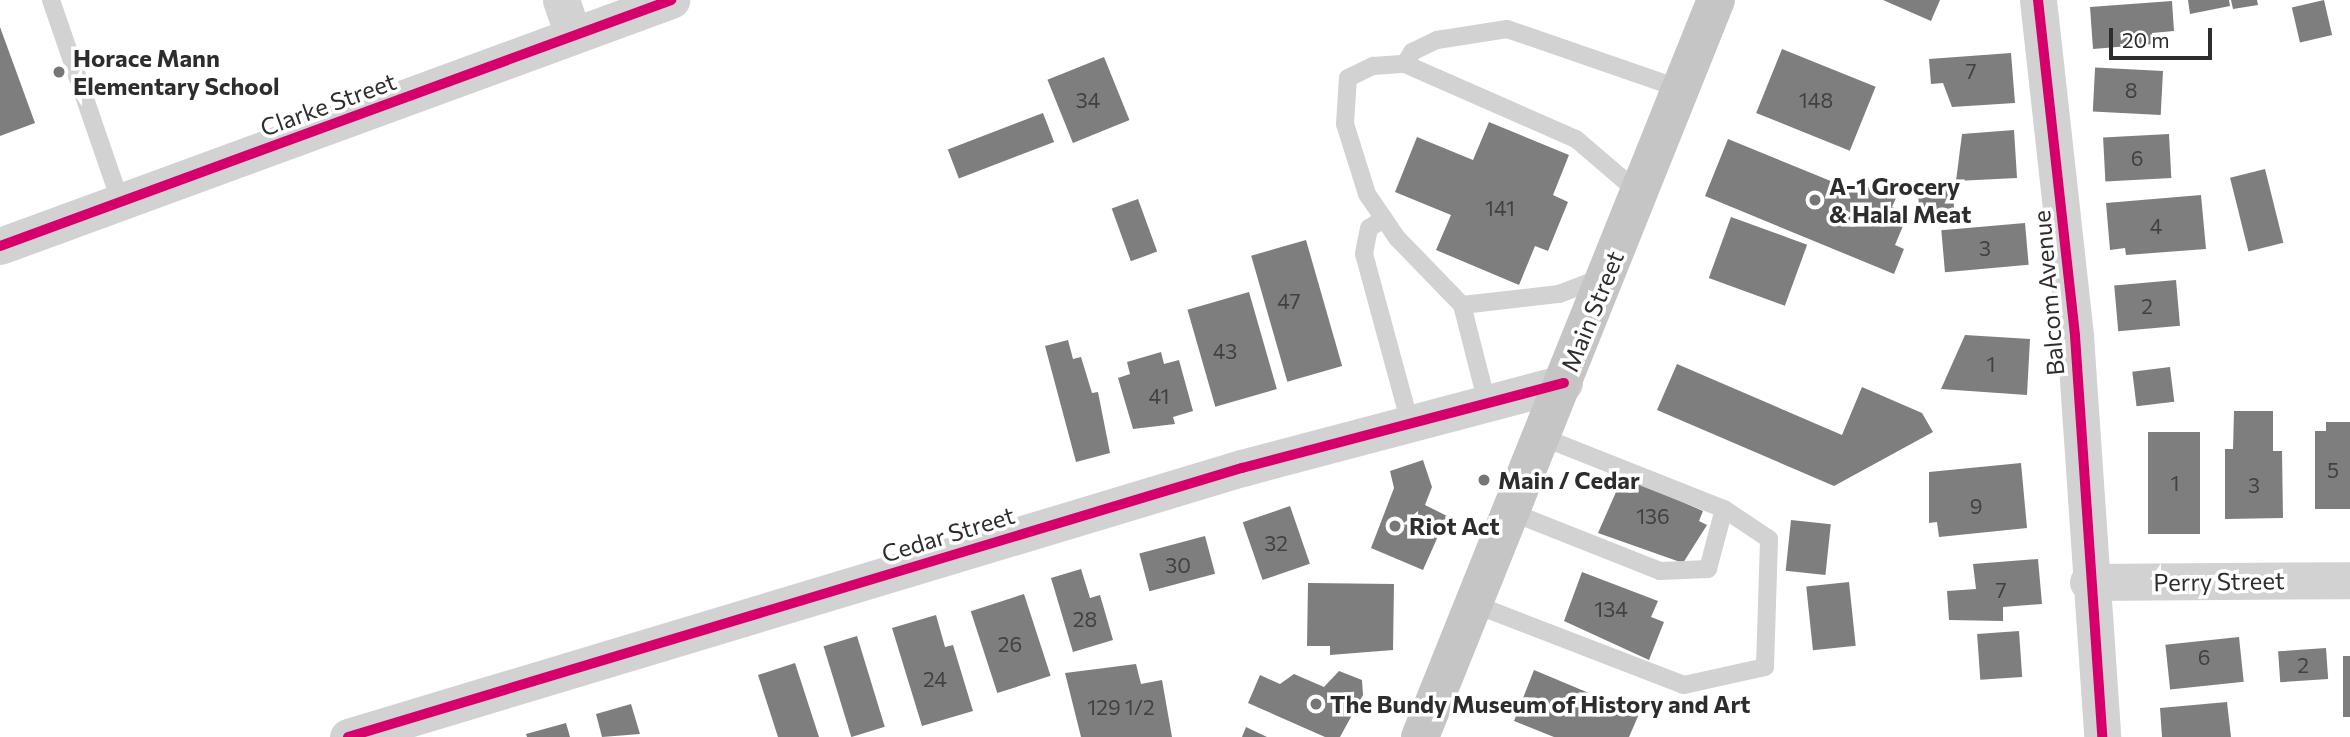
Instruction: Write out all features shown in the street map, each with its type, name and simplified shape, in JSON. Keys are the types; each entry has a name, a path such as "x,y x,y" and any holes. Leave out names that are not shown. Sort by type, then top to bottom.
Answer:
{"main road":[{"name":"Main Street","path":"1420,737 1716,0"}],"street":[{"path":"561,0 573,35"},
{"name":"Clarke Street","path":"0,246 671,0"},
{"name":"Balcom Avenue","path":"2038,0 2075,336 2088,582 2102,737"},
{"name":"Cedar Street","path":"348,737 1410,424 1564,383"},
{"name":"Perry Street","path":"2088,582 2350,580"}],"lane":[{"path":"51,0 121,203"},
{"path":"1405,64 1412,52 1437,40 1507,29 1681,89"},
{"path":"1487,403 1462,305 1384,219 1355,164 1344,93 1357,71 1405,64 1562,131 1639,193"},
{"path":"1384,219 1369,228 1364,254 1410,424"},
{"path":"1462,305 1559,294 1608,272"},
{"path":"1474,604 1684,685 1765,667 1769,539 1724,509 1542,437"},
{"path":"1511,512 1660,571 1708,569 1724,509"}],"building":[{"path":"1883,0 1940,0 1931,21"},
{"path":"2188,0 2229,0 2230,6 2190,14"},
{"path":"2231,0 2257,0 2258,5 2233,9"},
{"path":"2324,0 2332,35 2300,43 2292,7"},
{"path":"2172,1 2174,31 2152,33 2153,44 2093,49 2090,7"},
{"name":"Horace Mann Elementary School","path":"0,27 35,123 0,136"},
{"path":"1782,49 1876,87 1850,151 1756,113"},
{"path":"2011,53 2015,103 1952,107 1943,83 1931,84 1929,59"},
{"path":"1104,57 1129,120 1073,143 1047,80"},
{"path":"2095,67 2163,71 2161,115 2093,111"},
{"path":"1043,113 1054,142 959,178 948,150"},
{"path":"1489,122 1569,155 1553,195 1568,202 1548,251 1535,246 1519,285 1436,250 1451,215 1395,192 1417,137 1473,160"},
{"path":"2014,130 2017,178 1956,181 1962,134"},
{"path":"2169,134 2171,178 2105,181 2103,137"},
{"path":"1728,139 1865,195 1868,187 1896,198 1892,207 1903,211 1903,226 1895,245 1904,249 1894,274 1705,196"},
{"path":"2265,169 2283,243 2248,251 2230,178"},
{"path":"1953,188 1955,222 1920,224 1918,190"},
{"path":"2201,195 2206,249 2126,255 2125,248 2110,250 2106,203"},
{"path":"1138,199 1157,252 1131,261 1112,209"},
{"path":"1731,217 1807,245 1785,306 1709,278"},
{"path":"2025,223 2029,265 1945,272 1941,230"},
{"path":"1306,240 1342,366 1287,382 1251,256"},
{"path":"2176,280 2180,326 2118,331 2114,285"},
{"path":"1249,292 1277,389 1215,407 1187,310"},
{"path":"1965,335 2030,339 2027,395 1941,389"},
{"path":"1068,340 1073,359 1081,357 1092,393 1098,392 1110,453 1076,462 1045,346"},
{"path":"1161,352 1164,364 1179,360 1193,411 1173,417 1175,424 1133,429 1118,378 1130,374 1127,362"},
{"path":"1677,364 1842,435 1862,387 1922,413 1933,432 1834,486 1657,410"},
{"path":"2170,367 2174,402 2137,406 2132,372"},
{"path":"2234,411 2273,411 2273,451 2282,451 2283,518 2225,519 2225,449 2233,449"},
{"path":"2326,422 2350,422 2350,509 2315,509 2315,431 2326,431"},
{"path":"2148,432 2200,432 2200,534 2148,534"},
{"path":"1423,460 1432,487 1425,505 1447,516 1423,570 1371,548 1394,488 1390,471"},
{"path":"2021,463 2027,528 1939,537 1937,522 1929,523 1929,472"},
{"path":"1623,476 1703,511 1699,521 1707,525 1683,563 1598,533"},
{"path":"1290,506 1310,564 1263,580 1243,522"},
{"path":"1791,520 1831,524 1825,575 1786,571"},
{"path":"1205,536 1215,574 1149,591 1139,554"},
{"path":"2038,559 2042,604 2003,607 2003,621 1949,620 1947,591 1976,589 1973,564"},
{"path":"1081,569 1090,598 1100,595 1113,640 1073,652 1051,578"},
{"path":"1582,572 1658,601 1651,617 1664,622 1649,660 1564,621"},
{"path":"1849,582 1856,646 1813,650 1806,586"},
{"path":"1308,583 1394,584 1393,650 1330,655 1330,646 1307,646"},
{"path":"1024,594 1051,676 997,693 971,611"},
{"path":"936,615 945,647 953,645 973,711 922,726 892,628"},
{"path":"2019,631 2022,677 1980,680 1977,634"},
{"path":"857,636 885,727 851,737 824,646"},
{"path":"2239,637 2244,682 2170,689 2165,645"},
{"path":"2326,648 2328,679 2280,682 2278,651"},
{"path":"2343,656 2350,656 2350,717 2343,717"},
{"path":"795,663 819,737 778,737 758,675"},
{"path":"1136,664 1141,684 1162,680 1172,737 1081,737 1065,673"},
{"path":"1534,670 1639,714 1629,737 1554,737 1514,721"},
{"path":"1339,671 1362,680 1363,695 1340,737 1325,737 1248,703 1260,675 1280,684 1294,674 1324,687"},
{"path":"2227,702 2231,737 2162,737 2160,708"},
{"path":"631,704 640,734 602,737 596,714"},
{"path":"566,723 570,737 527,737 526,734"},
{"path":"1246,727 1267,737 1242,737"}],"cycle path":[{"path":"0,246 671,0"},
{"path":"2038,0 2075,336 2102,737"},
{"path":"348,737 1242,468 1564,383"}],"place":[{"name":"Horace Mann Elementary School","path":"59,72"},
{"name":"A-1 Grocery & Halal Meat","path":"1815,200"},
{"name":"Main / Cedar","path":"1484,480"},
{"name":"Riot Act","path":"1395,526"},
{"name":"The Bundy Museum of History and Art","path":"1316,704"}]}
